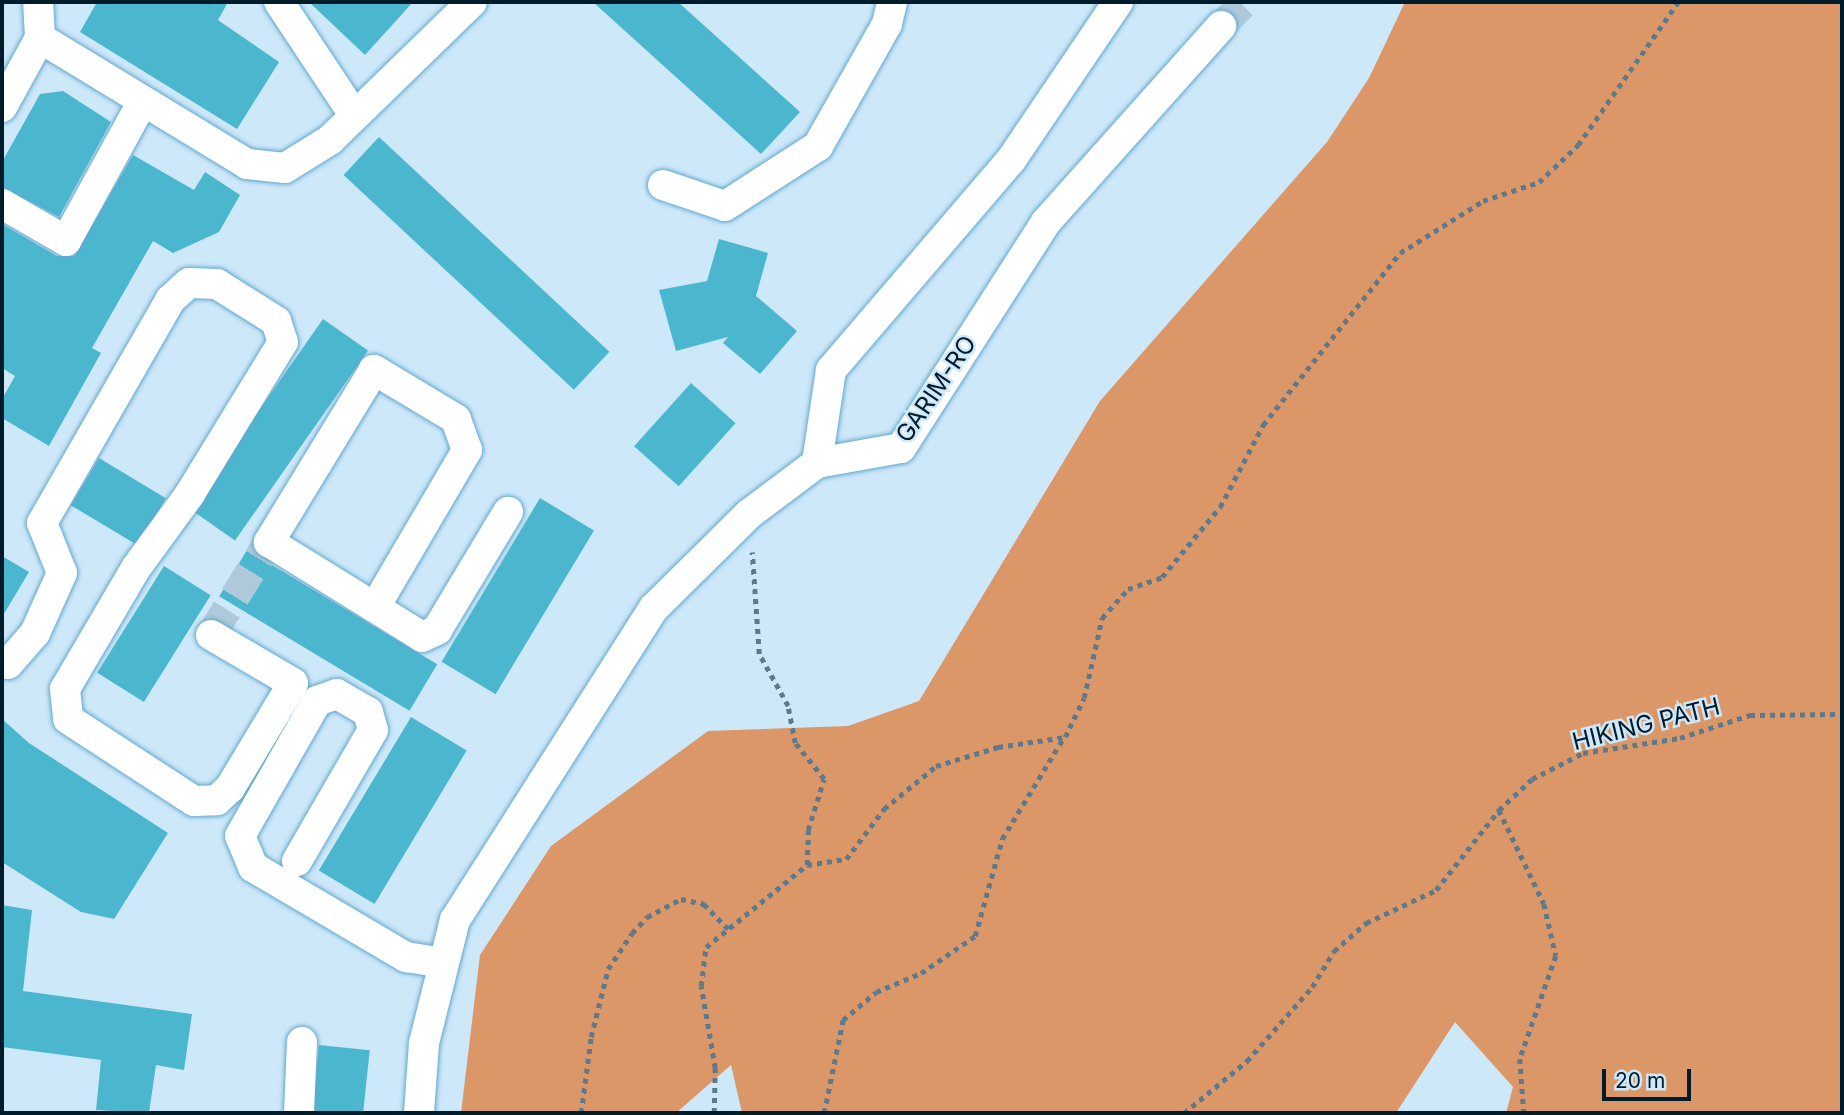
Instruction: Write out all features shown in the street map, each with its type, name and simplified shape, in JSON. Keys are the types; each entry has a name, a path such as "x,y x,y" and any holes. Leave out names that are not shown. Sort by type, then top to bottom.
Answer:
{"street":[{"path":"2,107 40,38 38,2"},
{"path":"279,2 354,115"},
{"path":"40,38 142,103 247,164 285,168 330,140 472,2"},
{"path":"663,185 725,206 818,146 887,23 892,2"},
{"path":"419,1113 424,1043 455,920 622,652 654,608 749,514 817,463 831,370 1011,160 1118,2"},
{"name":"GARIM-RO","path":"817,463 901,448 1046,222 1222,26"},
{"path":"2,204 66,241 142,103"},
{"path":"2,663 8,664 35,633 62,573 42,523 170,300 189,283 217,284 267,315 276,321 283,342 190,494 136,568 65,689 68,719 194,801 217,800 230,788 293,683 211,635"},
{"path":"375,607 467,450 456,419 374,370 269,542 422,637 437,630 508,512"},
{"path":"297,861 373,730 368,712 337,694 317,701 240,836 253,867 406,957 442,963"},
{"path":"299,1113 302,1042"}],"path":[{"path":"824,1113 843,1020 876,992 921,973 975,936 1002,839 1065,737 1084,698 1102,618 1128,589 1162,577 1220,507 1263,425 1392,263 1483,201 1539,182 1578,145 1678,2"},
{"path":"749,514 759,654 788,706 795,743 824,779 808,830 807,865"},
{"name":"HIKING PATH","path":"1184,1113 1247,1061 1312,987 1334,951 1366,923 1436,890 1499,810 1532,779 1583,753 1681,738 1750,715 1842,714"},
{"path":"713,1113 715,1068 701,986 706,947 807,865 846,859 884,809 936,766 998,747 1065,737"},
{"path":"1499,810 1544,904 1556,956 1520,1059 1524,1113"},
{"path":"580,1113 591,1037 608,969 632,933 647,917 681,899 704,904 728,929"}],"shaded area":[{"path":"1405,2 1842,2 1842,1113 1506,1113 1513,1087 1455,1022 1396,1113 742,1113 731,1065 676,1113 461,1113 480,955 551,846 708,731 848,726 919,701 1100,401 1327,142 1369,78"}],"building":[{"path":"97,2 228,2 218,20 279,62 237,129 80,32"},
{"path":"309,2 413,2 365,55"},
{"path":"593,2 678,2 800,112 761,154"},
{"path":"63,91 111,122 59,217 2,187 2,162 40,94"},
{"path":"379,137 609,352 574,390 344,175"},
{"path":"133,155 194,190 205,172 240,195 219,232 173,253 153,241 92,348 101,353 49,446 2,418 2,399 15,376 2,368 2,224 57,256 74,256"},
{"path":"719,239 768,253 756,296 797,331 760,374 723,343 728,337 676,351 659,290 707,281"},
{"path":"323,319 368,351 235,541 190,509"},
{"path":"691,383 736,423 679,486 634,446"},
{"path":"99,458 166,498 138,545 71,505"},
{"path":"540,498 594,530 496,694 442,662"},
{"path":"247,550 437,664 409,711 219,596"},
{"path":"2,556 29,572 2,617"},
{"path":"164,566 211,595 144,702 97,673"},
{"path":"411,717 467,750 375,904 319,870"},
{"path":"2,719 29,743 168,833 114,919 81,912 2,862"},
{"path":"2,905 32,910 23,991 192,1014 184,1070 156,1065 149,1113 96,1110 101,1060 2,1047"},
{"path":"319,1045 370,1050 363,1113 312,1113"}],"tunnel":[{"path":"1221,26 1245,2"},
{"path":"211,635 269,542"}]}
